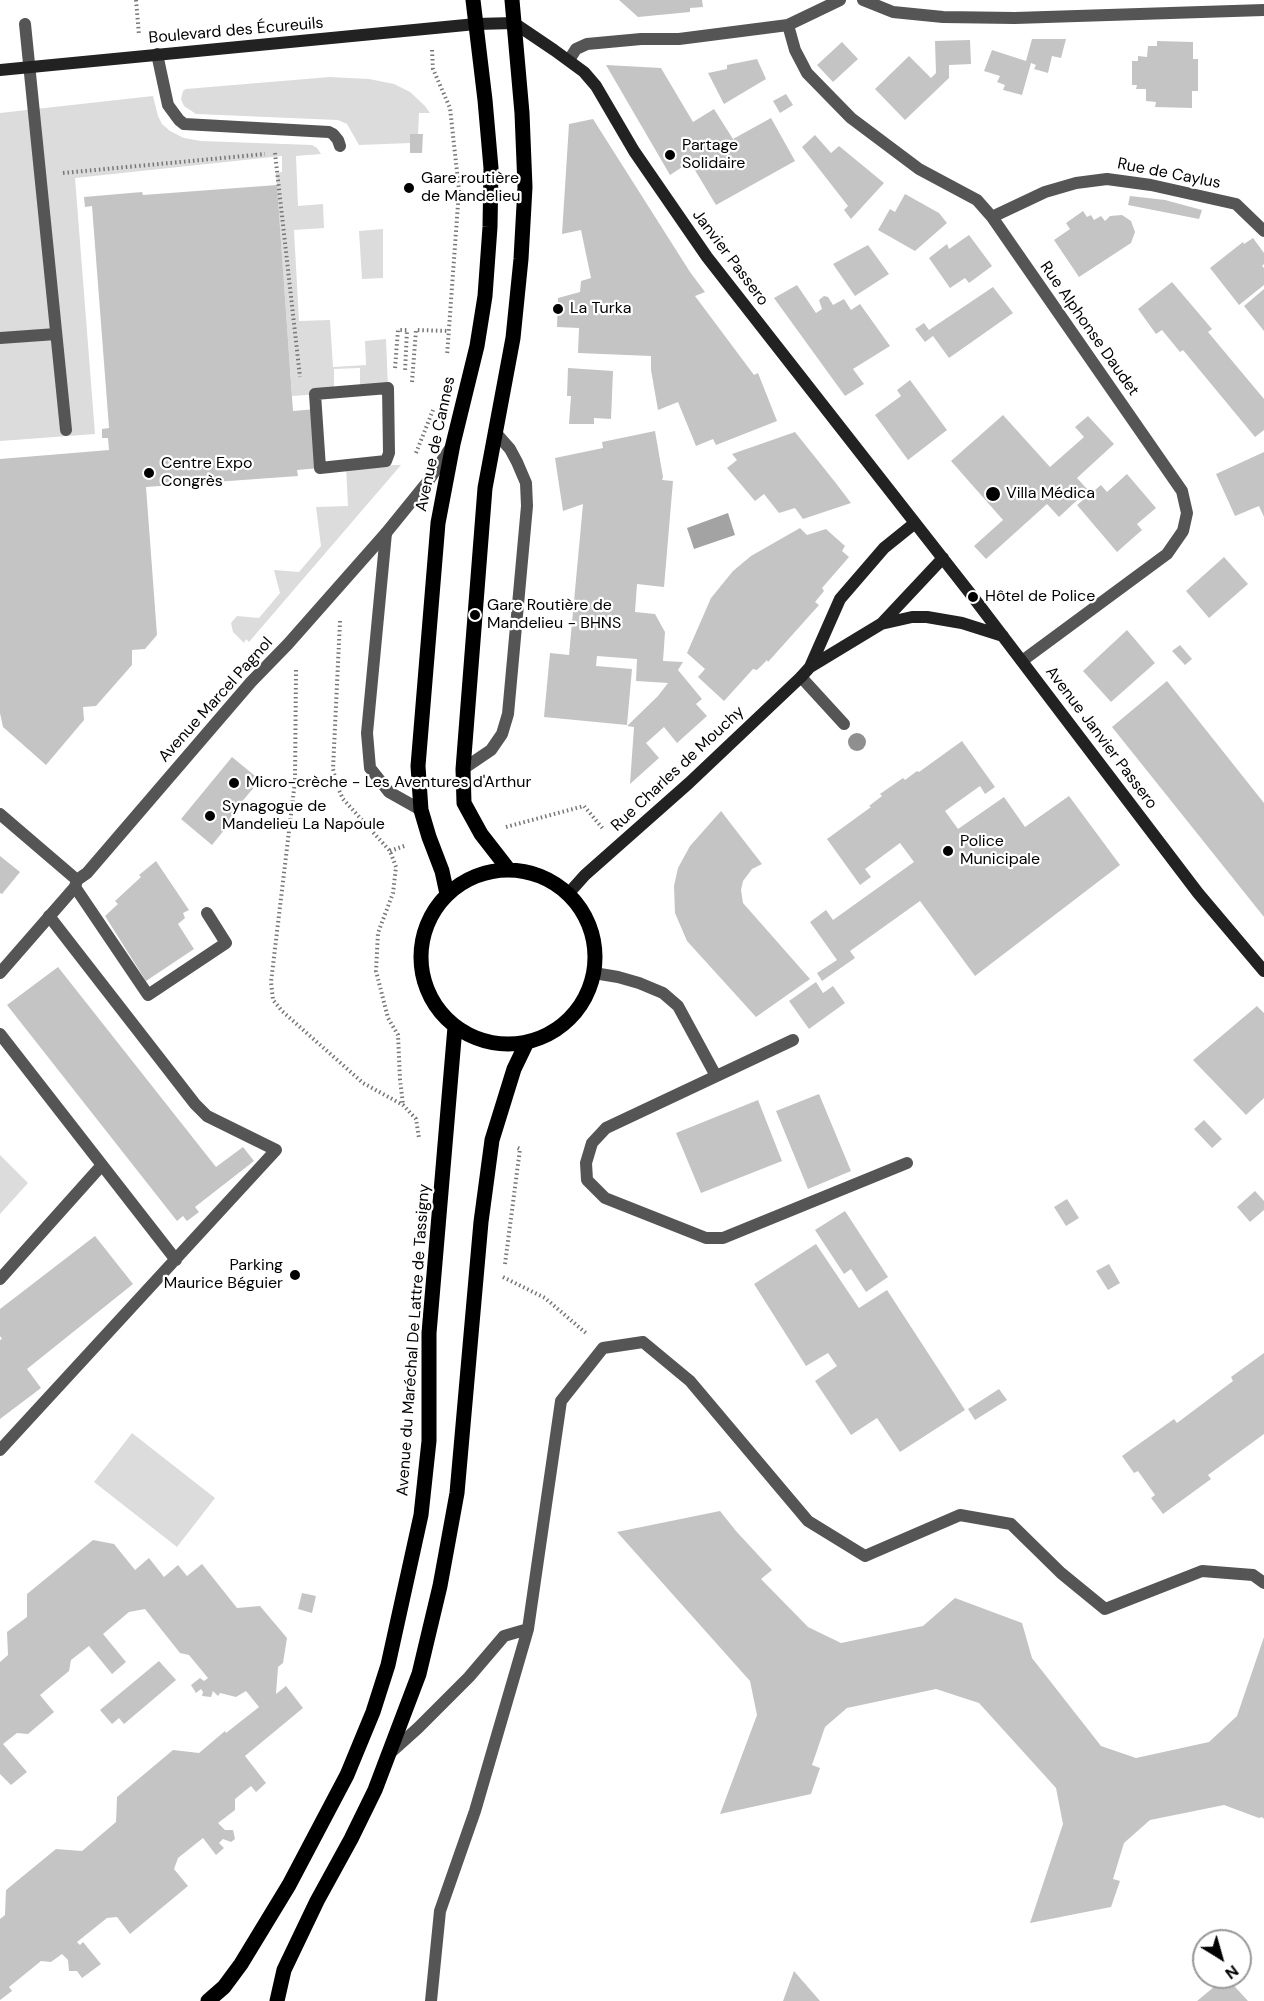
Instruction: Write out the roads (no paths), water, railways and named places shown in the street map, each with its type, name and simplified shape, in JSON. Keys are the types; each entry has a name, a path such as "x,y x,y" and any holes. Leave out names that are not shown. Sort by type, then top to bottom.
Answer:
{"main road":[{"name":"Avenue de Cannes","path":"447,894 442,871 421,810 418,766 438,523 453,444 477,346 485,296 490,227 491,168 473,0"},
{"path":"509,870 481,834 464,803 463,769 485,488 513,338 521,259 524,199 522,113 512,0"},
{"path":"509,870 525,871 541,876 555,883 568,894 586,917 594,944 594,974 585,997 571,1017 551,1033 527,1042 502,1044 477,1039 455,1027 437,1008 426,987 420,962 423,937 432,914 447,894 465,881 487,872 509,870"},
{"name":"Avenue du Maréchal De Lattre de Tassigny","path":"208,2001 224,1987 241,1964 290,1885 348,1775 373,1712 388,1665 421,1515 429,1441 429,1333 455,1027"},
{"path":"277,2001 284,1970 317,1901 361,1819 419,1674 440,1586 457,1493 482,1222 492,1140 514,1069 527,1042"}],"street":[{"path":"569,60 576,49 587,44 641,39 679,39 788,25 840,0"},
{"path":"863,0 893,12 943,17 1015,18 1264,10"},
{"name":"Boulevard des Écureuils","path":"0,70 430,28 514,23"},
{"name":"Janvier Passero","path":"514,23 569,60 596,86 634,151 706,257 915,523"},
{"path":"25,24 66,430"},
{"name":"Rue Alphonse Daudet","path":"788,25 795,50 807,73 851,118 919,170 977,200 992,218 1182,492 1187,513 1183,531 1167,554 1022,661"},
{"path":"157,54 168,105 178,120 184,124 328,132 333,134 340,146"},
{"name":"Rue de Caylus","path":"992,218 1045,192 1076,183 1107,179 1150,185 1236,204 1264,231"},
{"path":"0,338 56,334"},
{"path":"388,388 389,453 386,460 320,468 315,394 325,393 388,388"},
{"path":"463,769 491,750 502,734 508,714 527,506 526,483 510,449 495,432"},
{"name":"Avenue Marcel Pagnol","path":"0,973 251,682 288,644 386,533 429,480 453,444"},
{"name":"Avenue Janvier Passero","path":"915,523 1198,893 1264,970"},
{"name":"Rue Charles de Mouchy","path":"806,672 840,599 885,548 915,523"},
{"path":"386,533 367,733 370,768 389,792 421,810"},
{"name":"Rue Charles de Mouchy","path":"568,894 585,875 689,783 806,672 881,624 943,558"},
{"name":"Rue Charles de Mouchy","path":"881,624 912,617 927,617 962,623 1003,636"},
{"path":"806,672 844,724"},
{"path":"0,814 76,884 148,995 226,943 207,913"},
{"path":"0,1450 276,1150 207,1116 195,1104 49,916"},
{"path":"594,974 618,976 639,982 663,993 678,1006 716,1076"},
{"path":"0,1034 176,1260"},
{"path":"793,1040 606,1128 592,1143 586,1162 587,1180 605,1198 706,1238 723,1238 907,1162"},
{"path":"0,1279 102,1165"},
{"path":"431,2001 440,1911 475,1811 528,1629 561,1401 603,1348 643,1342 690,1381 808,1521 865,1556 960,1515 1011,1524 1061,1573 1105,1609 1202,1570 1253,1575 1264,1583"},
{"path":"388,1755 469,1677 504,1636 528,1629"}],"place":[{"name":"Partage Solidaire","path":"670,155"},
{"name":"Gare routière de Mandelieu","path":"409,188"},
{"name":"La Turka","path":"558,309"},
{"name":"Centre Expo Congrès","path":"149,473"},
{"name":"Villa Médica","path":"993,494"},
{"name":"Hôtel de Police","path":"973,597"},
{"name":"Gare Routière de Mandelieu - BHNS","path":"475,615"},
{"name":"Micro-crèche - Les Aventures d'Arthur","path":"234,783"},
{"name":"Synagogue de Mandelieu La Napoule","path":"210,816"},
{"name":"Police Municipale","path":"948,851"},
{"name":"Parking Maurice Béguier","path":"295,1275"}]}
